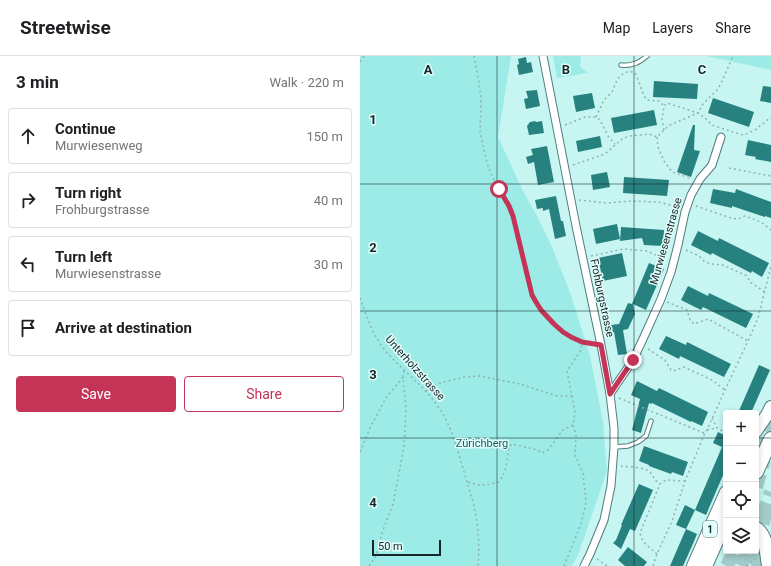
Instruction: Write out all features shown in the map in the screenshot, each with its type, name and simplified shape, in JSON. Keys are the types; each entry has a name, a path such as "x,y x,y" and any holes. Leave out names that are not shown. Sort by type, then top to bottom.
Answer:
{"highway":[{"path":"759,465 771,439"},
{"path":"705,566 723,525"},
{"path":"759,531 764,537 769,566"},
{"path":"714,566 723,546"}],"main road":[{"path":"759,427 771,407"},
{"name":"1","path":"693,566 723,499"}],"street":[{"name":"Frohburgstrasse","path":"543,56 601,345 610,394 614,428 611,486 604,520 584,566"},
{"name":"Murwiesenstrasse","path":"610,394 633,360 658,306 671,272 685,212 691,195 700,179 712,165 721,138"}],"lane":[{"path":"621,65 632,65 640,62 647,56"},
{"path":"614,447 628,446 638,442 646,436 651,421"}],"path":[{"path":"360,62 364,56"},
{"path":"474,56 480,82 481,141 491,174 513,216 532,295 541,310 567,335 582,342 601,345"},
{"path":"693,179 672,172 664,161 658,147 657,138 670,125 698,113 703,104 718,89 733,56"},
{"path":"596,117 604,100 612,92 620,75 629,71 635,74 639,80 642,92 647,100 659,101 664,106"},
{"path":"664,106 667,103 698,113 712,125 744,135 755,130 771,117"},
{"path":"664,106 662,120 664,130"},
{"path":"565,125 585,117 596,117 600,120 608,136 615,145"},
{"path":"572,165 605,154 622,139 629,136 649,134 657,138"},
{"path":"729,168 771,176"},
{"path":"579,200 607,203 631,201 658,202 682,208"},
{"path":"694,206 731,218 738,219 745,216 761,222 771,229"},
{"path":"590,256 623,249 648,252 670,261"},
{"path":"684,249 699,256 705,262 723,265 747,276 750,282 765,292"},
{"path":"653,566 672,522 685,481 705,433 758,318 771,266"},
{"name":"Unterholzstrasse","path":"360,298 379,341 404,370 426,391 439,407 447,422 476,513 479,538 478,566"},
{"path":"667,302 687,310 690,320 694,324 708,319 748,342"},
{"path":"564,566 581,524 586,502 583,473 575,456 576,435 573,425 575,412 567,371 581,350 582,342"},
{"path":"646,348 665,360 669,368 673,371 684,367 712,380 725,390"},
{"path":"369,566 376,556 382,533 393,504 404,446 406,409 403,377 404,370"},
{"path":"426,391 437,384 464,377 480,376 520,384 557,396 572,396"},
{"path":"360,452 370,428 386,398 403,377"},
{"path":"619,398 705,433"},
{"path":"712,418 717,428 723,431"},
{"path":"467,482 483,485 499,482 504,475 509,447 512,444 538,450 542,453 548,450 563,430 573,425"},
{"path":"707,430 717,428"},
{"path":"620,466 649,471 656,482 660,484"},
{"path":"657,554 643,542 640,533 660,484 666,480 685,481"},
{"path":"595,557 607,566"}],"green space":[{"name":"Zürichberg","path":"360,56 511,56 498,137 524,193 552,247 571,295 590,356 603,422 607,471 578,555 572,566 360,566"},
{"path":"553,56 581,56 580,67 588,73 557,78"},
{"path":"707,56 771,56 771,70"}],"building":[{"path":"526,57 527,63 531,62 533,72 519,75 517,65 519,64 518,59"},
{"path":"654,81 698,84 697,99 653,97"},
{"path":"763,86 771,87 771,103 760,101"},
{"path":"537,90 540,106 526,109 524,99 528,98 526,91"},
{"path":"592,93 595,108 576,112 573,96"},
{"path":"713,98 754,112 749,127 708,113"},
{"path":"654,110 657,125 614,133 611,118"},
{"path":"542,121 544,133 529,135 527,126 530,122"},
{"path":"693,125 695,125 694,150 700,151 691,177 677,172"},
{"path":"600,136 602,147 578,152 576,141"},
{"path":"748,140 771,145 771,162 755,159 756,157 745,155"},
{"path":"547,146 554,182 538,185 534,162 528,164 526,157 533,155 531,149"},
{"path":"607,172 610,187 593,190 591,175"},
{"path":"624,177 669,180 667,196 623,193"},
{"path":"713,189 735,193 736,189 771,202 771,218 732,206 732,208 710,203"},
{"path":"556,196 561,221 563,221 566,236 555,239 549,209 543,211 543,208 537,209 535,200"},
{"path":"617,224 620,239 596,244 593,229"},
{"path":"621,227 664,230 663,246 644,245 642,238 620,241"},
{"path":"698,231 718,241 719,238 769,263 762,277 752,271 751,273 712,253 711,255 691,245"},
{"path":"622,253 627,276 603,281 598,258"},
{"path":"649,263 664,269 646,310 633,304 635,314 628,329 623,330 627,354 618,355 614,332 611,325 619,324 628,303 632,304"},
{"path":"688,286 708,296 709,293 753,314 746,328 703,307 701,310 681,300"},
{"path":"666,336 686,345 687,342 731,364 724,377 680,356 679,359 659,349"},
{"path":"759,365 770,370 752,410 739,410"},
{"path":"637,381 657,391 659,388 708,412 702,426 649,403 641,433 632,430 640,399 631,395"},
{"path":"718,432 723,434 723,475 706,515 695,510 722,447 713,443"},
{"path":"644,446 688,462 683,476 672,472 671,474 639,461"},
{"path":"639,484 653,490 635,531 630,529 621,549 613,543 616,540"},
{"path":"685,505 695,510 686,529 676,525"},
{"path":"686,529 697,534 692,546 683,566 670,566"},
{"path":"628,547 647,562 644,566 625,566 618,560"}],"tunnel":[{"path":"758,446 771,415"},
{"path":"757,482 764,460"},
{"path":"762,516 771,492"},
{"path":"758,566 758,548 766,508"},
{"path":"727,566 733,554"},
{"path":"741,566 747,554"}],"route":[{"path":"499,189 513,216 532,295 541,310 554,324 571,337 582,342 601,345 610,394 633,360"}]}
